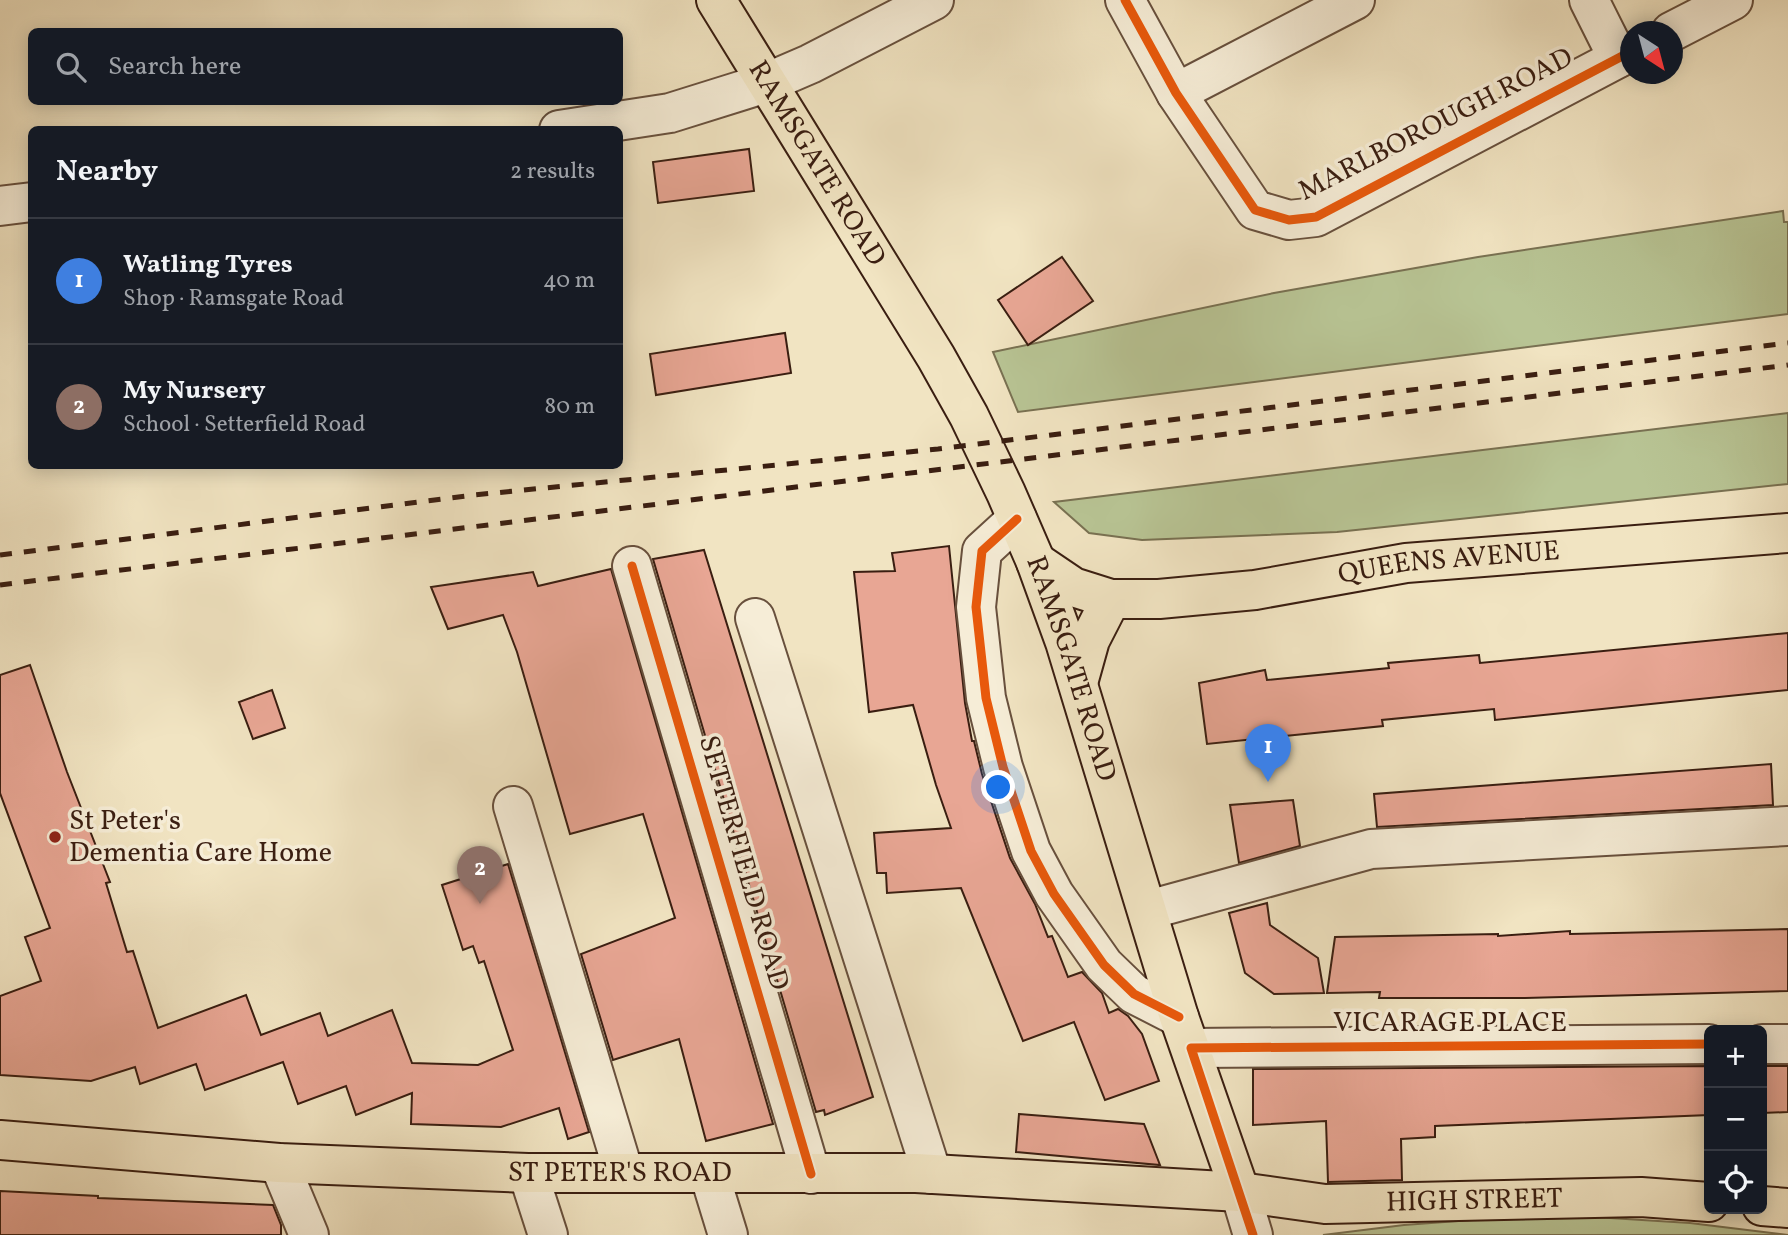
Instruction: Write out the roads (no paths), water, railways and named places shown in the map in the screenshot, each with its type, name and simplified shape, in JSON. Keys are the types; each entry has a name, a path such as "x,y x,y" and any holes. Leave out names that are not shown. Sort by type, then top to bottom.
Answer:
{"main road":[{"name":"RAMSGATE ROAD","path":"716,0 936,357 970,416 1006,493 1036,562 1065,642 1185,1033 1240,1192"},
{"name":"QUEENS AVENUE","path":"1036,562 1073,587 1111,599 1159,599 1255,590 1406,563 1788,533"},
{"path":"1078,684 1090,640 1111,599"},
{"name":"ST PETER'S ROAD","path":"0,1140 279,1163 528,1173 916,1173 1240,1192"},
{"name":"HIGH STREET","path":"1240,1192 1325,1204 1641,1197 1704,1202"},
{"path":"1767,1206 1788,1208"}],"street":[{"path":"585,126 670,113 766,83 810,64 934,0"},
{"name":"MARLBOROUGH ROAD","path":"1125,0 1176,93 1255,210 1289,220 1316,217 1620,57"},
{"path":"1176,93 1355,0"},
{"path":"1589,0 1620,49"},
{"path":"1683,26 1733,0"},
{"path":"0,206 28,202"},
{"path":"1017,520 982,551 976,607 986,698 1003,767 1031,851 1054,894 1104,965 1134,994 1185,1033"},
{"name":"SETTERFIELD ROAD","path":"632,566 811,1174"},
{"path":"755,618 932,1174"},
{"path":"513,806 624,1173"},
{"path":"1148,910 1371,849 1788,826"},
{"name":"VICARAGE PLACE","path":"1185,1033 1704,1044"},
{"path":"1767,1044 1788,1044"},
{"path":"279,1163 309,1235"},
{"path":"528,1173 548,1235"},
{"path":"709,1174 728,1235"},
{"path":"1240,1192 1253,1235"}],"railway":[{"path":"0,555 474,495 938,449 1788,343"},
{"path":"0,585 1788,365"}],"place":[{"name":"Watling Tyres","path":"1268,782"},
{"name":"St Peter's Dementia Care Home","path":"55,837"},
{"name":"My Nursery","path":"480,904"}]}
